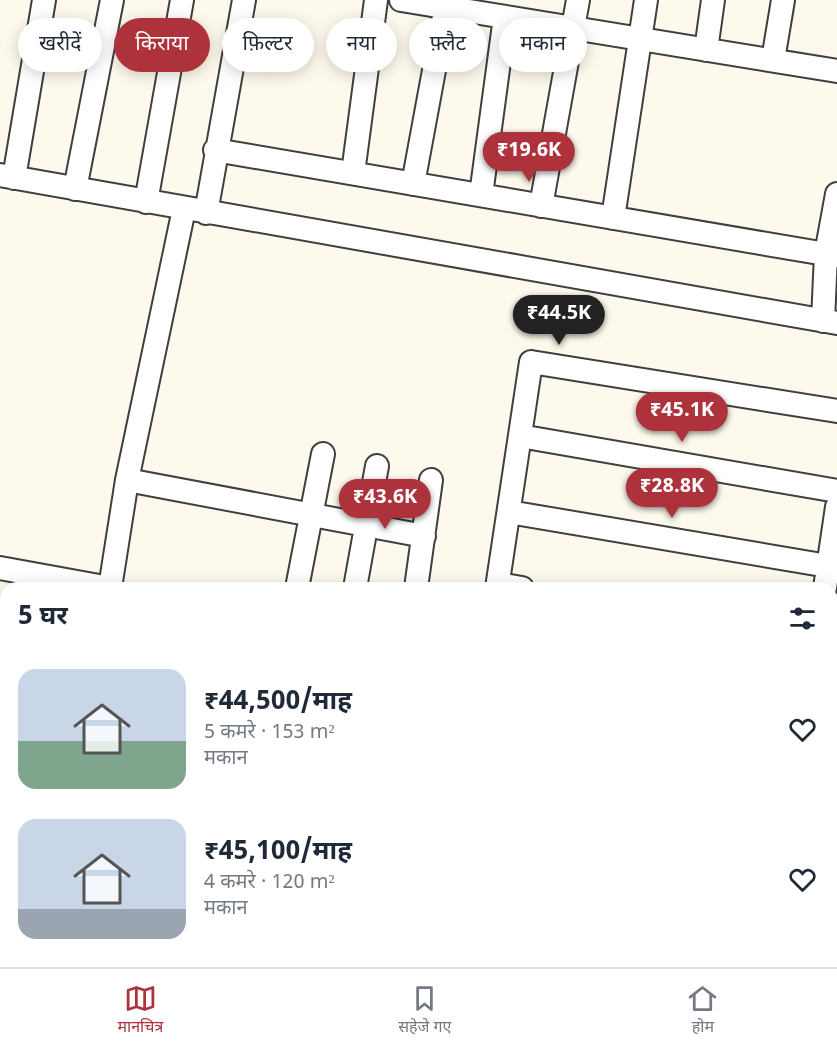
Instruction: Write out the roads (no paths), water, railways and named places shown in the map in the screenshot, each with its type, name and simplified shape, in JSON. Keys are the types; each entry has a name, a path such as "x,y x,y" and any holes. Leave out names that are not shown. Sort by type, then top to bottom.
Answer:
{"street":[{"path":"44,0 7,176 830,322 831,255 837,195"},
{"path":"75,189 112,0"},
{"path":"146,202 182,0"},
{"path":"353,173 376,0"},
{"path":"401,0 447,3 511,18"},
{"path":"574,18 578,0"},
{"path":"613,218 646,0"},
{"path":"706,50 713,0"},
{"path":"773,60 783,0"},
{"path":"206,213 240,1"},
{"path":"413,184 447,3"},
{"path":"481,195 505,17"},
{"path":"587,30 837,71"},
{"path":"541,206 564,72"},
{"path":"215,150 831,255"},
{"path":"111,582 127,480 184,209"},
{"path":"498,582 531,362 837,411"},
{"path":"520,436 837,491"},
{"path":"298,582 323,454"},
{"path":"356,582 377,466"},
{"path":"127,480 424,536"},
{"path":"417,582 431,480"},
{"path":"509,512 826,577 834,542 837,507"},
{"path":"0,568 36,582"}]}
